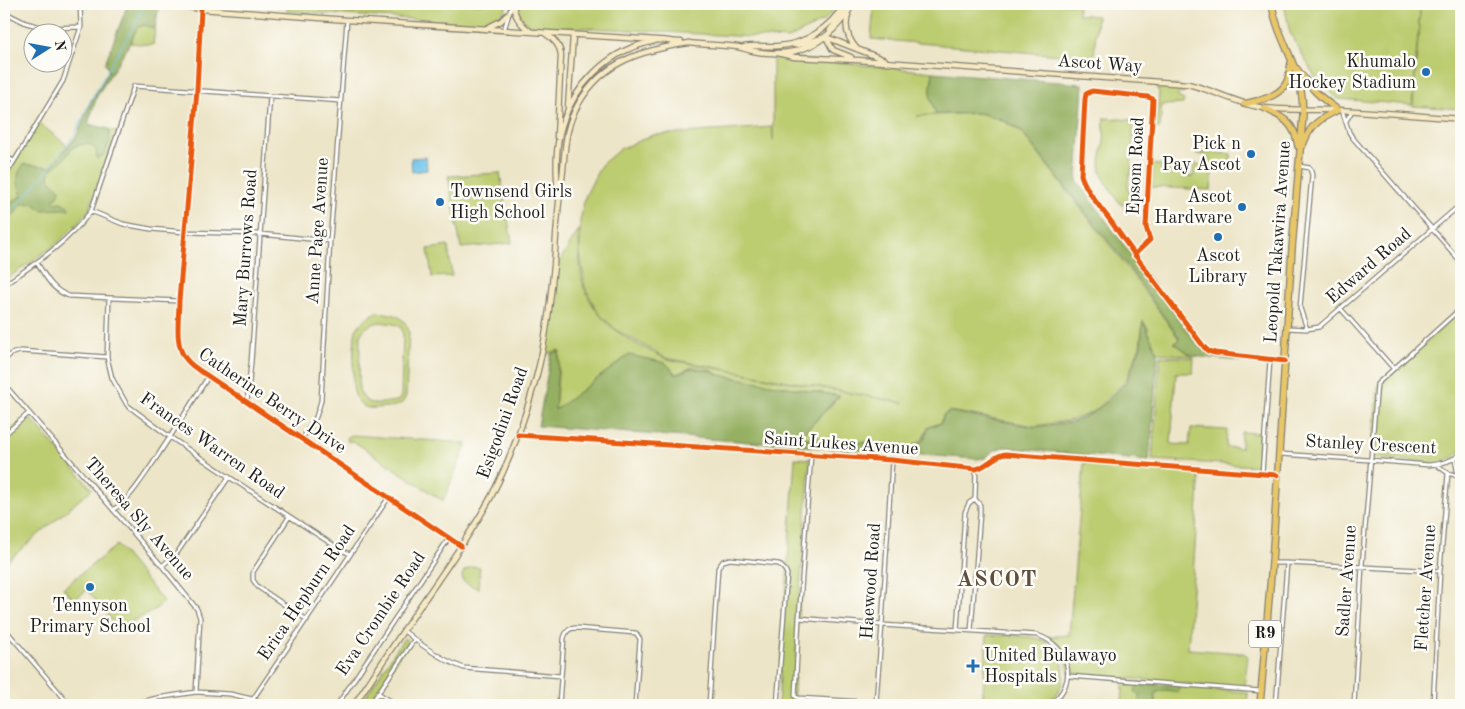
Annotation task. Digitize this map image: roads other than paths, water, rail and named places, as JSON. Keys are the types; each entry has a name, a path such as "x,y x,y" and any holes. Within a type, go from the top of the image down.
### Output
{"highway":[{"name":"R9","path":"1272,4 1278,27 1300,86 1303,110"},
{"path":"1244,104 1270,97 1281,90 1288,81 1291,61"},
{"path":"1291,61 1319,97 1340,110"},
{"path":"1264,108 1281,116 1289,123 1297,140 1299,156"},
{"name":"Leopold Takawira Avenue","path":"1262,705 1261,691 1272,563 1286,328 1303,110"},
{"path":"1299,156 1311,127 1322,118 1340,110"}],"main road":[{"path":"172,4 201,9 347,20 658,40"},
{"path":"512,4 518,20 523,27 531,32"},
{"name":"Esigodini Road","path":"558,201 556,166 562,123 579,90 602,66 627,50 658,40 778,53 801,50 826,37 841,22 854,4"},
{"path":"790,45 798,46 826,37 842,14 845,5"},
{"name":"Esigodini Road","path":"740,48 790,45 806,39 819,32 835,18 845,5"},
{"path":"849,11 846,31 853,44 859,50"},
{"path":"486,29 501,21 509,13"},
{"path":"544,33 556,42 561,50 556,166"},
{"path":"567,127 573,36"},
{"path":"826,37 891,62"},
{"path":"826,37 833,50 857,60"},
{"name":"Esigodini Road","path":"354,705 461,546 491,497 518,435 536,378 546,332 567,127 579,103 587,90 599,78 621,61 662,47 689,43"},
{"name":"Ascot Way","path":"778,53 794,57 891,62 1188,84 1204,88 1244,104 1264,108 1340,110 1461,119"}],"street":[{"path":"4,178 63,81 80,27 80,4"},
{"path":"504,30 512,4"},
{"name":"Catherine Berry Drive","path":"201,9 197,90 179,301 178,330 180,351 187,362 461,546"},
{"path":"4,12 26,23 45,28 80,27"},
{"name":"Anne Page Avenue","path":"302,439 316,417 321,401 330,241 347,20"},
{"path":"4,284 37,263 60,245 80,226 91,212 133,87 341,101"},
{"name":"Epsom Road","path":"1095,91 1151,97 1153,101 1146,228 1150,240 1134,255 1082,178 1080,170 1085,99 1088,92 1095,91"},
{"name":"Mary Burrows Road","path":"247,402 270,96"},
{"path":"1340,110 1352,137 1461,262"},
{"path":"1346,122 1352,111"},
{"path":"4,156 14,161"},
{"path":"1298,166 1310,168 1312,175 1300,308 1307,329"},
{"name":"Edward Road","path":"1286,328 1307,329 1319,327 1461,204"},
{"path":"91,212 123,224 134,226 186,232 260,234 330,241"},
{"path":"1134,255 1208,351 1285,361"},
{"path":"37,263 49,282 60,292 69,296 179,301"},
{"name":"Frances Warren Road","path":"109,298 106,357 112,378 127,405 229,477 350,554"},
{"path":"1341,308 1393,368"},
{"name":"Sadler Avenue","path":"1354,705 1362,566 1377,384 1461,308"},
{"path":"4,360 20,351 106,357"},
{"path":"1262,474 1270,360"},
{"path":"113,510 124,502 136,488 208,376"},
{"name":"Theresa Sly Avenue","path":"4,384 197,609 199,614 196,692"},
{"path":"4,435 29,413"},
{"name":"Saint Lukes Avenue","path":"518,435 892,460 976,469"},
{"path":"971,631 980,513 980,505 975,499 976,469 985,466 998,456 1005,454 1277,475"},
{"name":"Stanley Crescent","path":"1278,454 1437,464 1461,454"},
{"path":"812,455 795,696 798,698 916,705"},
{"path":"1455,458 1458,476 1461,480"},
{"name":"Haewood Road","path":"876,702 892,460"},
{"path":"1437,464 1448,473 1458,476"},
{"name":"Fletcher Avenue","path":"1433,705 1440,571 1448,473"},
{"path":"162,566 177,553 229,477"},
{"name":"Erica Hepburn Road","path":"249,705 389,497"},
{"path":"957,630 965,512 968,503 975,499"},
{"path":"290,517 254,572 253,580 258,587 307,620"},
{"name":"Eva Crombie Road","path":"337,705 448,538"},
{"path":"709,705 718,568 723,561 730,559 779,564 787,574 777,705"},
{"path":"1276,705 1286,562"},
{"path":"1272,563 1286,562 1440,571"},
{"path":"799,618 1037,635 1046,638 1054,643 1061,652 1069,676 1066,686 1049,705"},
{"path":"4,628 70,705"},
{"path":"559,705 566,633 570,629 576,628 636,633 639,636 635,705"},
{"path":"404,631 414,640 452,664 464,668 561,676"},
{"path":"370,705 414,640"},
{"path":"1069,676 1261,691"},
{"path":"129,705 157,698 196,692 230,694 268,705"},
{"path":"378,693 397,705"}],"water":[{"path":"426,157 427,170 412,172 411,158"}],"waterway":[{"path":"4,219 43,176 75,134 91,99 139,17 143,4"}],"place":[{"name":"Khumalo Hockey Stadium","path":"1426,72"},
{"name":"Pick n Pay Ascot","path":"1251,154"},
{"name":"Townsend Girls High School","path":"440,202"},
{"name":"Ascot Hardware","path":"1242,207"},
{"name":"Ascot Library","path":"1218,237"},
{"name":"Tennyson Primary School","path":"90,587"},
{"name":"United Bulawayo Hospitals","path":"973,666"}],"district":[{"name":"ASCOT","path":"997,580"}]}
